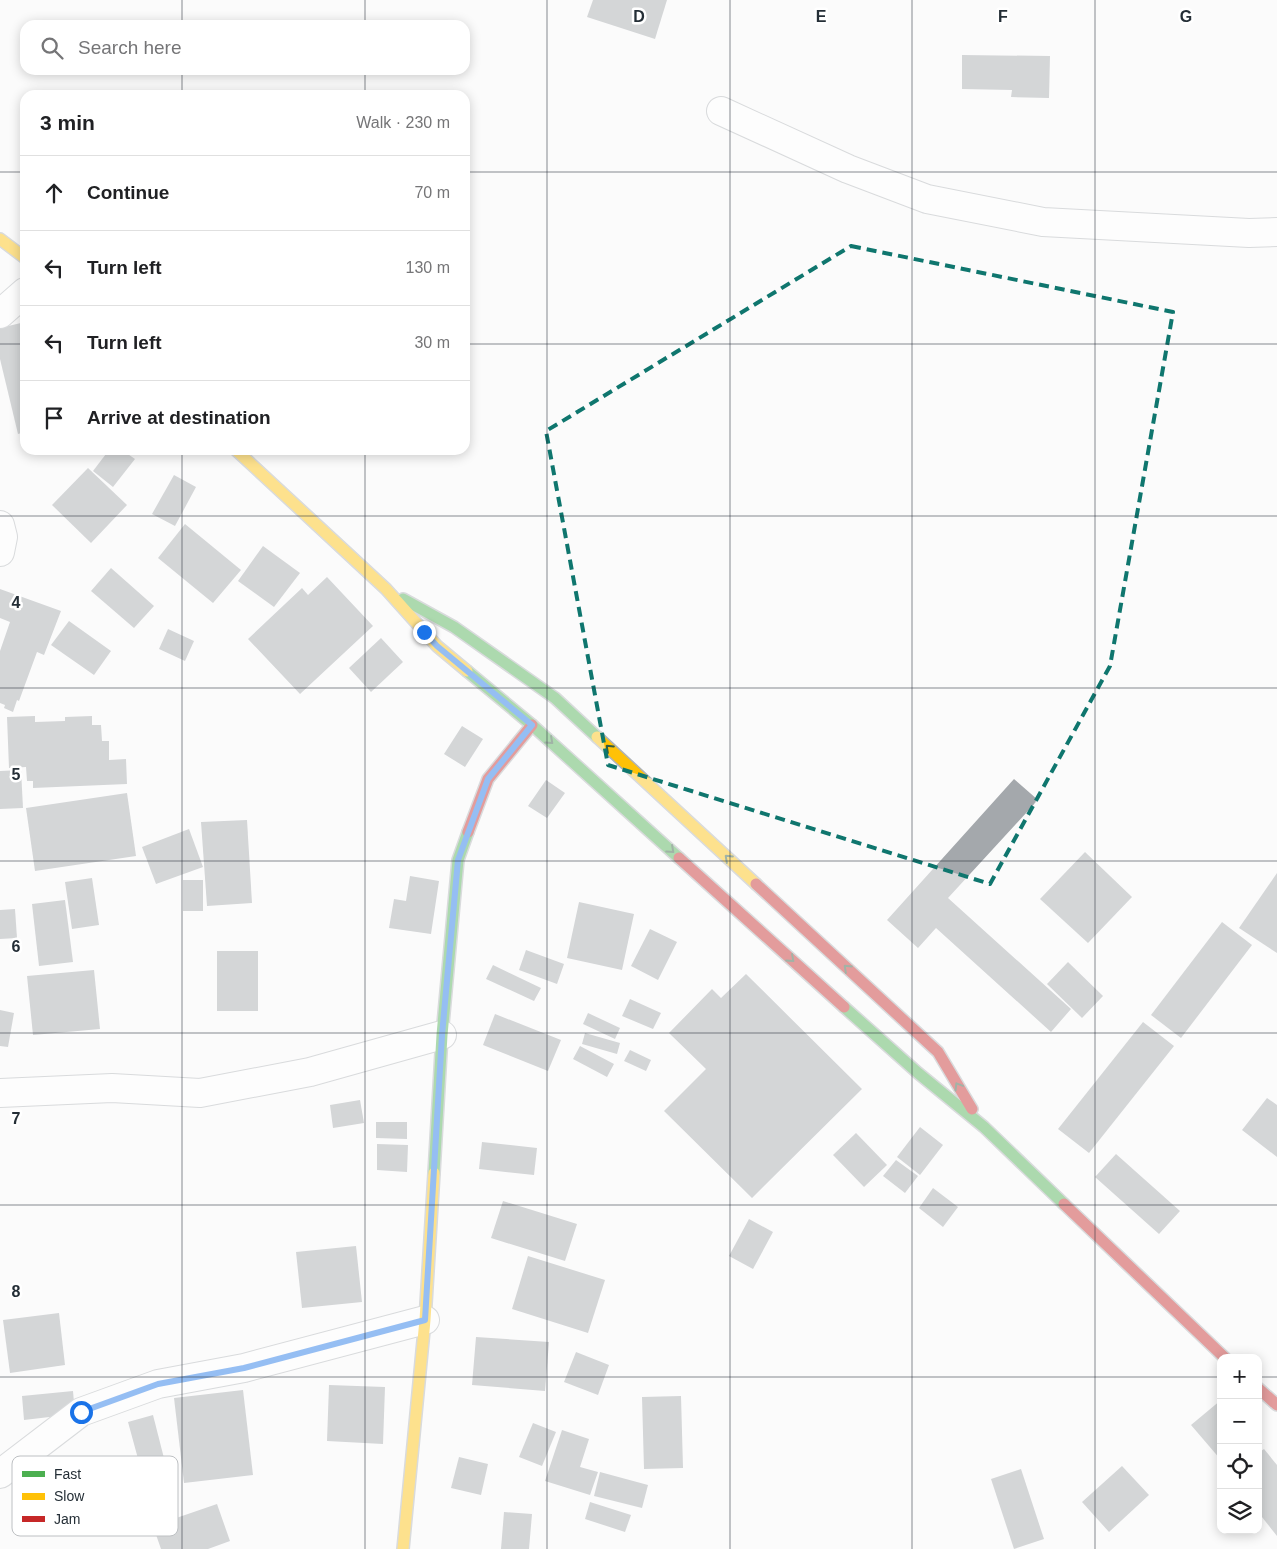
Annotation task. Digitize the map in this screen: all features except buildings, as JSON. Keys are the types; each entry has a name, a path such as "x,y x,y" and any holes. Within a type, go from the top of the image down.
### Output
{"main road":[{"path":"0,239 20,254"},
{"path":"241,455 386,589 437,646 532,725 911,1066 984,1127 1221,1354"},
{"path":"386,589 454,627 556,698 938,1052 984,1127"},
{"path":"403,1549 425,1320 442,1035 458,860 488,779 532,725"},
{"path":"1262,1392 1277,1405"}],"street":[{"path":"722,111 848,169 927,199 1043,222 1249,233 1277,232"},
{"path":"0,314 20,296"},
{"path":"0,525 2,537 0,552"},
{"path":"0,1092 112,1088 200,1093 310,1072 442,1035"},
{"path":"24,1456 81,1412 158,1384 244,1368 425,1320"},
{"path":"0,1474 12,1465"}],"highlighted area":[{"path":"851,246 1173,312 1110,666 990,884 608,765 546,431"}],"traffic: fast":[{"path":"403,599 454,627 555,698 597,737"},
{"path":"467,671 532,725 679,858"},
{"path":"434,1173 442,1035 458,860 468,832"},
{"path":"844,1007 918,1073 984,1127 1064,1204"}],"traffic: slow":[{"path":"0,239 20,254"},
{"path":"241,455 386,589 437,646 467,671"},
{"path":"597,737 756,884"},
{"path":"403,1549 425,1320 434,1173"}],"traffic: jam":[{"path":"468,832 488,779 532,725"},
{"path":"679,858 844,1007"},
{"path":"756,884 938,1052 972,1109"},
{"path":"1064,1204 1221,1354"},
{"path":"1262,1392 1277,1405"}],"route":[{"path":"81,1412 158,1384 244,1368 425,1320 442,1035 458,860 488,779 532,725 437,646 424,632"}]}
